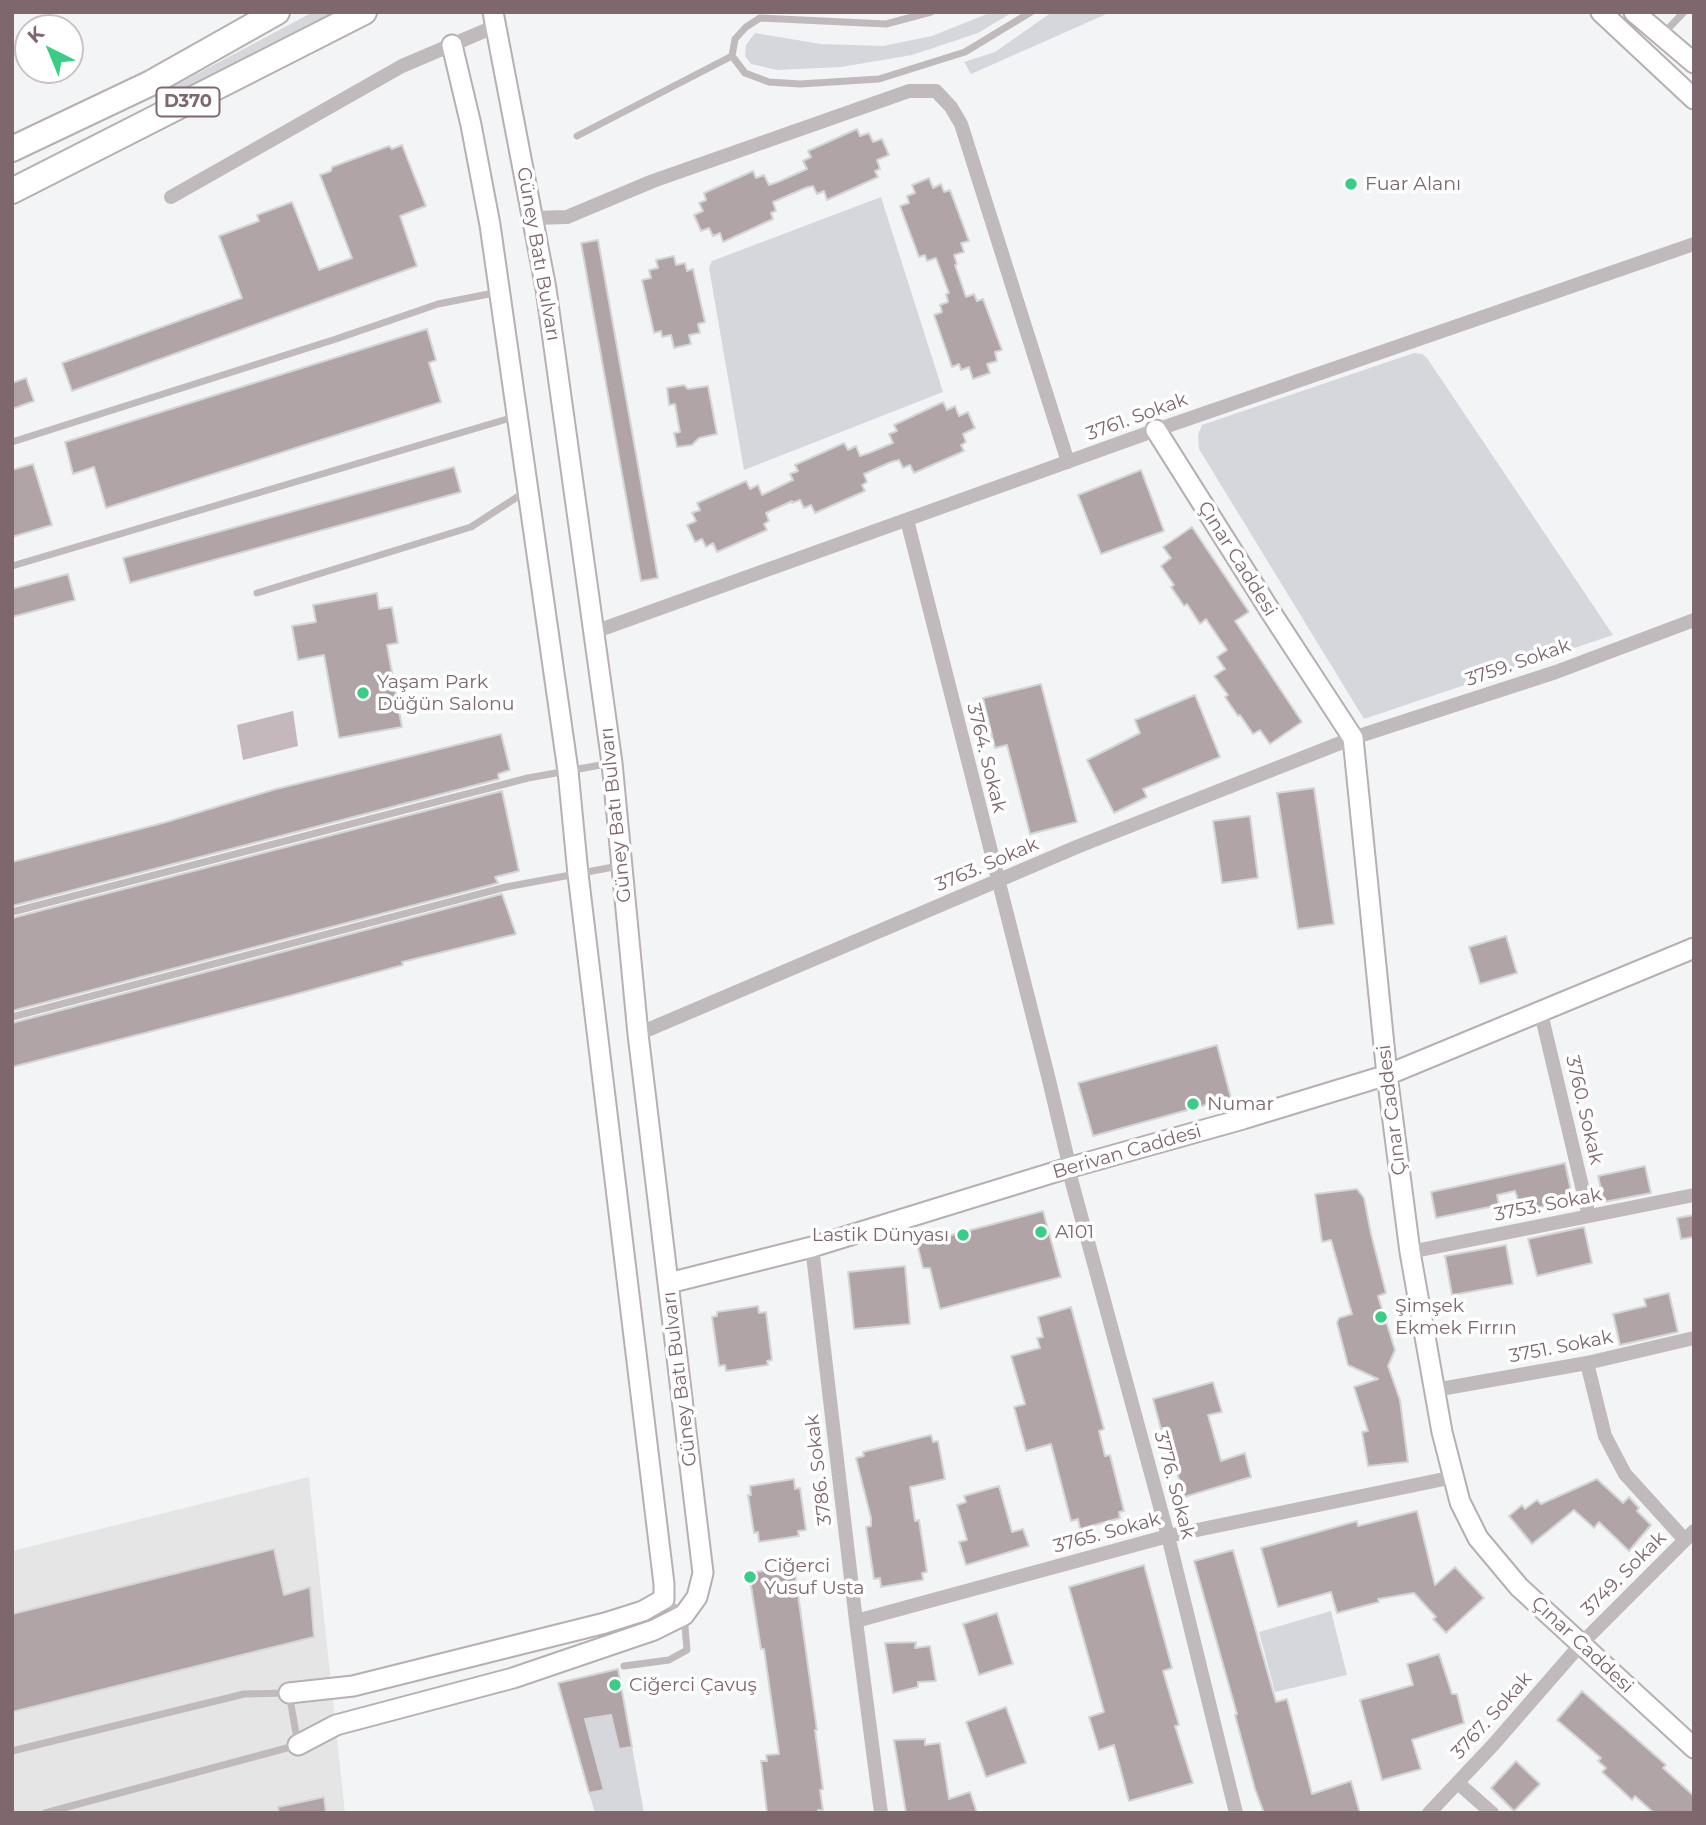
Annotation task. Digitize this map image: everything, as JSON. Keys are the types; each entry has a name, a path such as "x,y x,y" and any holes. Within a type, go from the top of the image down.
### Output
{"highway":[{"name":"D370","path":"12,149 151,83 277,12"},
{"name":"D370","path":"12,191 364,12"}],"street":[{"path":"1601,12 1694,99"},
{"path":"1634,12 1694,63"},
{"path":"171,197 402,66 496,25"},
{"name":"Güney Batı Bulvarı","path":"496,25 548,302 612,763 638,1034 704,1573 697,1597 684,1615"},
{"path":"289,1693 353,1686 605,1623 643,1611 664,1592 568,771 500,292 474,137 452,45"},
{"path":"533,218 566,217 653,181 909,91 936,91 951,107 961,124 1068,462"},
{"name":"3761. Sokak","path":"594,632 1156,430 1694,244"},
{"name":"Çınar Caddesi","path":"1156,430 1353,738 1387,1075 1410,1252 1435,1390 1460,1502 1478,1538 1519,1587 1694,1748"},
{"name":"3764. Sokak","path":"907,520 1048,1076 1068,1168"},
{"name":"3759. Sokak","path":"1353,738 1556,671 1694,620"},
{"name":"3763. Sokak","path":"638,1034 1079,846 1353,738"},
{"name":"Berivan Caddesi","path":"669,1283 812,1247 1068,1168 1387,1075 1694,948"},
{"name":"3760. Sokak","path":"1541,1013 1589,1216"},
{"name":"3776. Sokak","path":"1068,1168 1168,1536 1236,1813"},
{"name":"3753. Sokak","path":"1410,1252 1694,1195"},
{"name":"3786. Sokak","path":"812,1247 881,1813"},
{"name":"3751. Sokak","path":"1435,1390 1587,1363 1694,1338"},
{"path":"1587,1363 1605,1436 1625,1474 1689,1535"},
{"name":"3765. Sokak","path":"856,1621 1168,1536 1454,1477"},
{"name":"3749. Sokak","path":"1581,1644 1689,1535"},
{"path":"298,1745 336,1725 513,1678 654,1630 684,1615"},
{"name":"3767. Sokak","path":"1429,1813 1581,1644"},
{"path":"1458,1783 1492,1813"}],"lane":[{"path":"931,12 886,24 760,18 746,27 735,39 732,56 745,73 769,82 800,84 879,79 965,51 1031,12"},
{"path":"1662,36 1684,12"},
{"path":"577,136 732,56"},
{"path":"12,442 336,339 438,303 500,292"},
{"path":"12,566 518,415"},
{"path":"257,593 471,527 529,490"},
{"path":"12,912 528,778 612,763"},
{"path":"12,1017 506,887 621,866"},
{"path":"624,1666 669,1660 687,1650 684,1615 664,1592"},
{"path":"12,1751 244,1694 289,1693 298,1745 45,1813"}],"shaded area":[{"path":"313,12 337,12 163,105 159,94"},
{"path":"992,12 1013,12 978,33 912,55 841,67 777,70 751,64 745,56 746,45 755,33 821,44 883,46 932,36"},
{"path":"1052,12 1111,12 971,74 964,62 995,52"},
{"path":"881,197 943,392 744,470 709,268 712,261"},
{"path":"1414,353 1427,358 1613,635 1364,719 1199,449 1198,435 1202,425"},
{"path":"293,711 298,746 243,760 237,725"},
{"path":"309,1477 345,1813 12,1813 12,1551"},
{"path":"1331,1611 1347,1675 1275,1692 1259,1632"},
{"path":"584,1713 600,1717 611,1715 619,1749 632,1747 644,1813 595,1813 589,1793 604,1790"}],"building":[{"path":"857,129 860,136 869,133 873,142 882,139 889,155 877,160 880,169 875,171 878,177 827,200 824,191 817,194 813,186 805,188 773,202 776,211 771,213 773,219 723,242 720,233 713,236 709,228 701,231 694,215 703,211 699,203 706,200 704,193 753,171 756,178 764,175 769,185 778,182 807,169 803,161 811,157 808,151"},
{"path":"402,145 426,206 400,216 417,266 72,391 62,363 242,298 219,236 259,221 257,215 292,202 319,270 352,258 320,175 331,171 332,167 389,146 392,149"},
{"path":"929,178 933,188 941,184 944,192 950,190 969,241 961,243 964,252 954,255 955,265 966,297 974,294 977,301 983,299 1002,350 995,352 997,361 987,364 990,373 973,379 969,367 961,370 959,364 952,367 934,315 942,312 940,305 948,302 946,294 949,293 936,258 927,261 925,255 919,257 900,206 909,203 907,196 915,193 912,185"},
{"path":"598,240 658,578 641,581 581,243"},
{"path":"674,256 676,265 685,263 687,271 693,269 705,322 698,324 700,333 689,335 691,344 674,348 671,335 662,337 661,331 654,333 642,280 651,278 649,270 658,268 656,260"},
{"path":"427,329 436,360 429,363 441,402 106,508 94,467 73,474 65,442"},
{"path":"26,378 34,401 12,409 12,383"},
{"path":"684,385 688,389 708,386 717,434 699,438 692,445 677,447 674,433 680,432 675,404 669,405 667,388"},
{"path":"943,402 947,410 955,406 959,416 968,412 975,428 963,434 966,442 961,445 964,451 914,473 910,465 903,468 899,460 891,462 864,474 867,482 862,485 865,491 815,513 811,505 804,508 800,500 792,501 766,513 769,521 764,524 767,530 717,552 713,543 706,547 702,539 695,542 687,525 696,521 692,513 700,510 697,503 746,481 750,489 758,485 762,495 793,480 790,474 798,471 795,465 844,443 848,450 856,446 860,456 869,453 893,443 889,434 897,431 894,425"},
{"path":"33,464 52,525 12,537 12,470"},
{"path":"454,467 461,492 130,583 123,558"},
{"path":"1141,470 1164,531 1101,554 1078,495"},
{"path":"1192,527 1249,612 1235,621 1302,722 1270,744 1260,730 1253,734 1225,697 1228,695 1214,676 1225,669 1217,657 1227,650 1206,619 1200,624 1187,604 1184,606 1161,566 1171,558 1163,547"},
{"path":"68,574 75,600 12,617 12,589"},
{"name":"Yaşam Park Düğün Salonu","path":"377,593 379,609 392,607 398,643 387,645 402,727 339,738 324,655 298,660 292,626 316,622 313,605"},
{"path":"1041,684 1077,822 1030,834 1007,745 995,748 983,698"},
{"path":"1195,695 1220,757 1143,789 1147,797 1114,813 1087,760 1140,733 1135,720"},
{"path":"501,734 510,770 498,774 499,779 12,906 12,862 163,823 276,789"},
{"path":"1314,788 1334,924 1298,929 1277,793"},
{"path":"502,791 519,871 495,877 498,883 12,1011 12,918"},
{"path":"1250,816 1258,878 1222,883 1213,821"},
{"path":"502,894 516,934 12,1067 12,1023"},
{"path":"1506,936 1517,973 1480,984 1469,947"},
{"path":"1217,1045 1231,1098 1093,1136 1078,1083"},
{"path":"1565,1163 1573,1200 1536,1208 1533,1197 1518,1200 1515,1191 1497,1195 1499,1205 1436,1218 1431,1192"},
{"path":"1645,1166 1651,1193 1604,1202 1598,1176"},
{"path":"1357,1189 1364,1198 1386,1293 1378,1296 1395,1350 1388,1366 1400,1400 1408,1462 1368,1466 1362,1432 1368,1431 1354,1387 1378,1379 1348,1365 1337,1323 1339,1318 1352,1314 1331,1240 1322,1242 1315,1194"},
{"path":"1043,1211 1061,1277 940,1309 930,1268 923,1268 917,1244"},
{"path":"1694,1215 1694,1237 1681,1239 1677,1218"},
{"path":"1584,1227 1592,1263 1537,1276 1528,1239"},
{"path":"1506,1245 1513,1284 1452,1295 1445,1256"},
{"path":"905,1266 910,1324 854,1329 848,1272"},
{"path":"1669,1293 1678,1332 1620,1345 1613,1314 1646,1306 1644,1299"},
{"path":"758,1306 759,1313 766,1312 772,1360 767,1361 768,1365 726,1371 725,1365 719,1366 712,1317 717,1316 717,1312"},
{"path":"1071,1307 1104,1429 1099,1431 1105,1456 1110,1455 1124,1511 1119,1512 1120,1518 1080,1529 1078,1519 1071,1521 1051,1444 1026,1451 1014,1407 1025,1404 1011,1356 1040,1348 1037,1338 1043,1337 1038,1317"},
{"path":"1213,1382 1222,1412 1208,1415 1221,1461 1245,1453 1251,1477 1184,1497 1153,1399"},
{"path":"931,1435 933,1442 938,1441 945,1479 910,1487 915,1521 919,1520 927,1572 922,1573 923,1580 881,1587 880,1578 874,1579 866,1527 871,1526 871,1518 856,1458 864,1456 863,1452"},
{"path":"794,1479 795,1489 800,1488 806,1530 798,1531 799,1536 759,1542 758,1532 754,1533 748,1495 751,1495 750,1486"},
{"path":"1597,1479 1623,1503 1629,1497 1639,1508 1637,1511 1651,1525 1629,1551 1599,1522 1594,1528 1574,1510 1532,1544 1509,1516 1522,1505 1525,1509 1537,1500 1541,1504"},
{"path":"999,1486 1012,1532 1023,1529 1029,1546 966,1565 959,1542 967,1540 957,1505 966,1502 964,1496"},
{"path":"1417,1511 1435,1585 1455,1567 1484,1598 1446,1633 1433,1619 1436,1617 1414,1593 1378,1599 1379,1602 1337,1613 1331,1592 1278,1607 1261,1548 1357,1521 1358,1526"},
{"path":"274,1549 284,1595 310,1587 314,1637 12,1712 12,1614"},
{"path":"1233,1550 1276,1702 1287,1699 1312,1794 1351,1781 1360,1813 1264,1813 1255,1789 1194,1561"},
{"path":"1144,1565 1172,1668 1163,1671 1179,1725 1175,1726 1193,1783 1129,1801 1114,1745 1099,1750 1089,1717 1104,1712 1069,1587"},
{"path":"794,1566 817,1730 823,1810 818,1810 818,1813 767,1813 761,1761 767,1761 766,1755 779,1754 764,1649 761,1649 749,1573"},
{"path":"997,1613 1013,1664 979,1675 963,1624"},
{"path":"916,1642 915,1648 930,1646 936,1681 918,1682 918,1687 893,1693 885,1643"},
{"path":"1439,1654 1452,1694 1457,1694 1464,1723 1412,1740 1421,1769 1382,1780 1360,1700 1413,1685 1407,1664"},
{"path":"618,1669 632,1747 619,1749 611,1715 585,1719 604,1790 589,1793 558,1683"},
{"path":"1582,1691 1666,1765 1663,1768 1694,1796 1694,1813 1654,1813 1635,1796 1632,1800 1602,1772 1606,1768 1598,1761 1601,1758 1557,1720"},
{"path":"1006,1707 1026,1763 986,1777 966,1722"},
{"path":"925,1739 925,1745 940,1743 949,1799 970,1792 977,1813 906,1813 894,1740"},
{"path":"1516,1761 1540,1784 1514,1811 1491,1788"},
{"path":"324,1797 326,1813 279,1813 278,1807"}],"place":[{"name":"Fuar Alanı","path":"1351,184"},
{"name":"Yaşam Park Düğün Salonu","path":"363,693"},
{"name":"Numar","path":"1193,1104"},
{"name":"A101","path":"1041,1232"},
{"name":"Lastik Dünyası","path":"963,1235"},
{"name":"Şimşek Ekmek Fırrın","path":"1381,1317"},
{"name":"Ciğerci Yusuf Usta","path":"750,1577"},
{"name":"Ciğerci Çavuş","path":"615,1685"}]}
